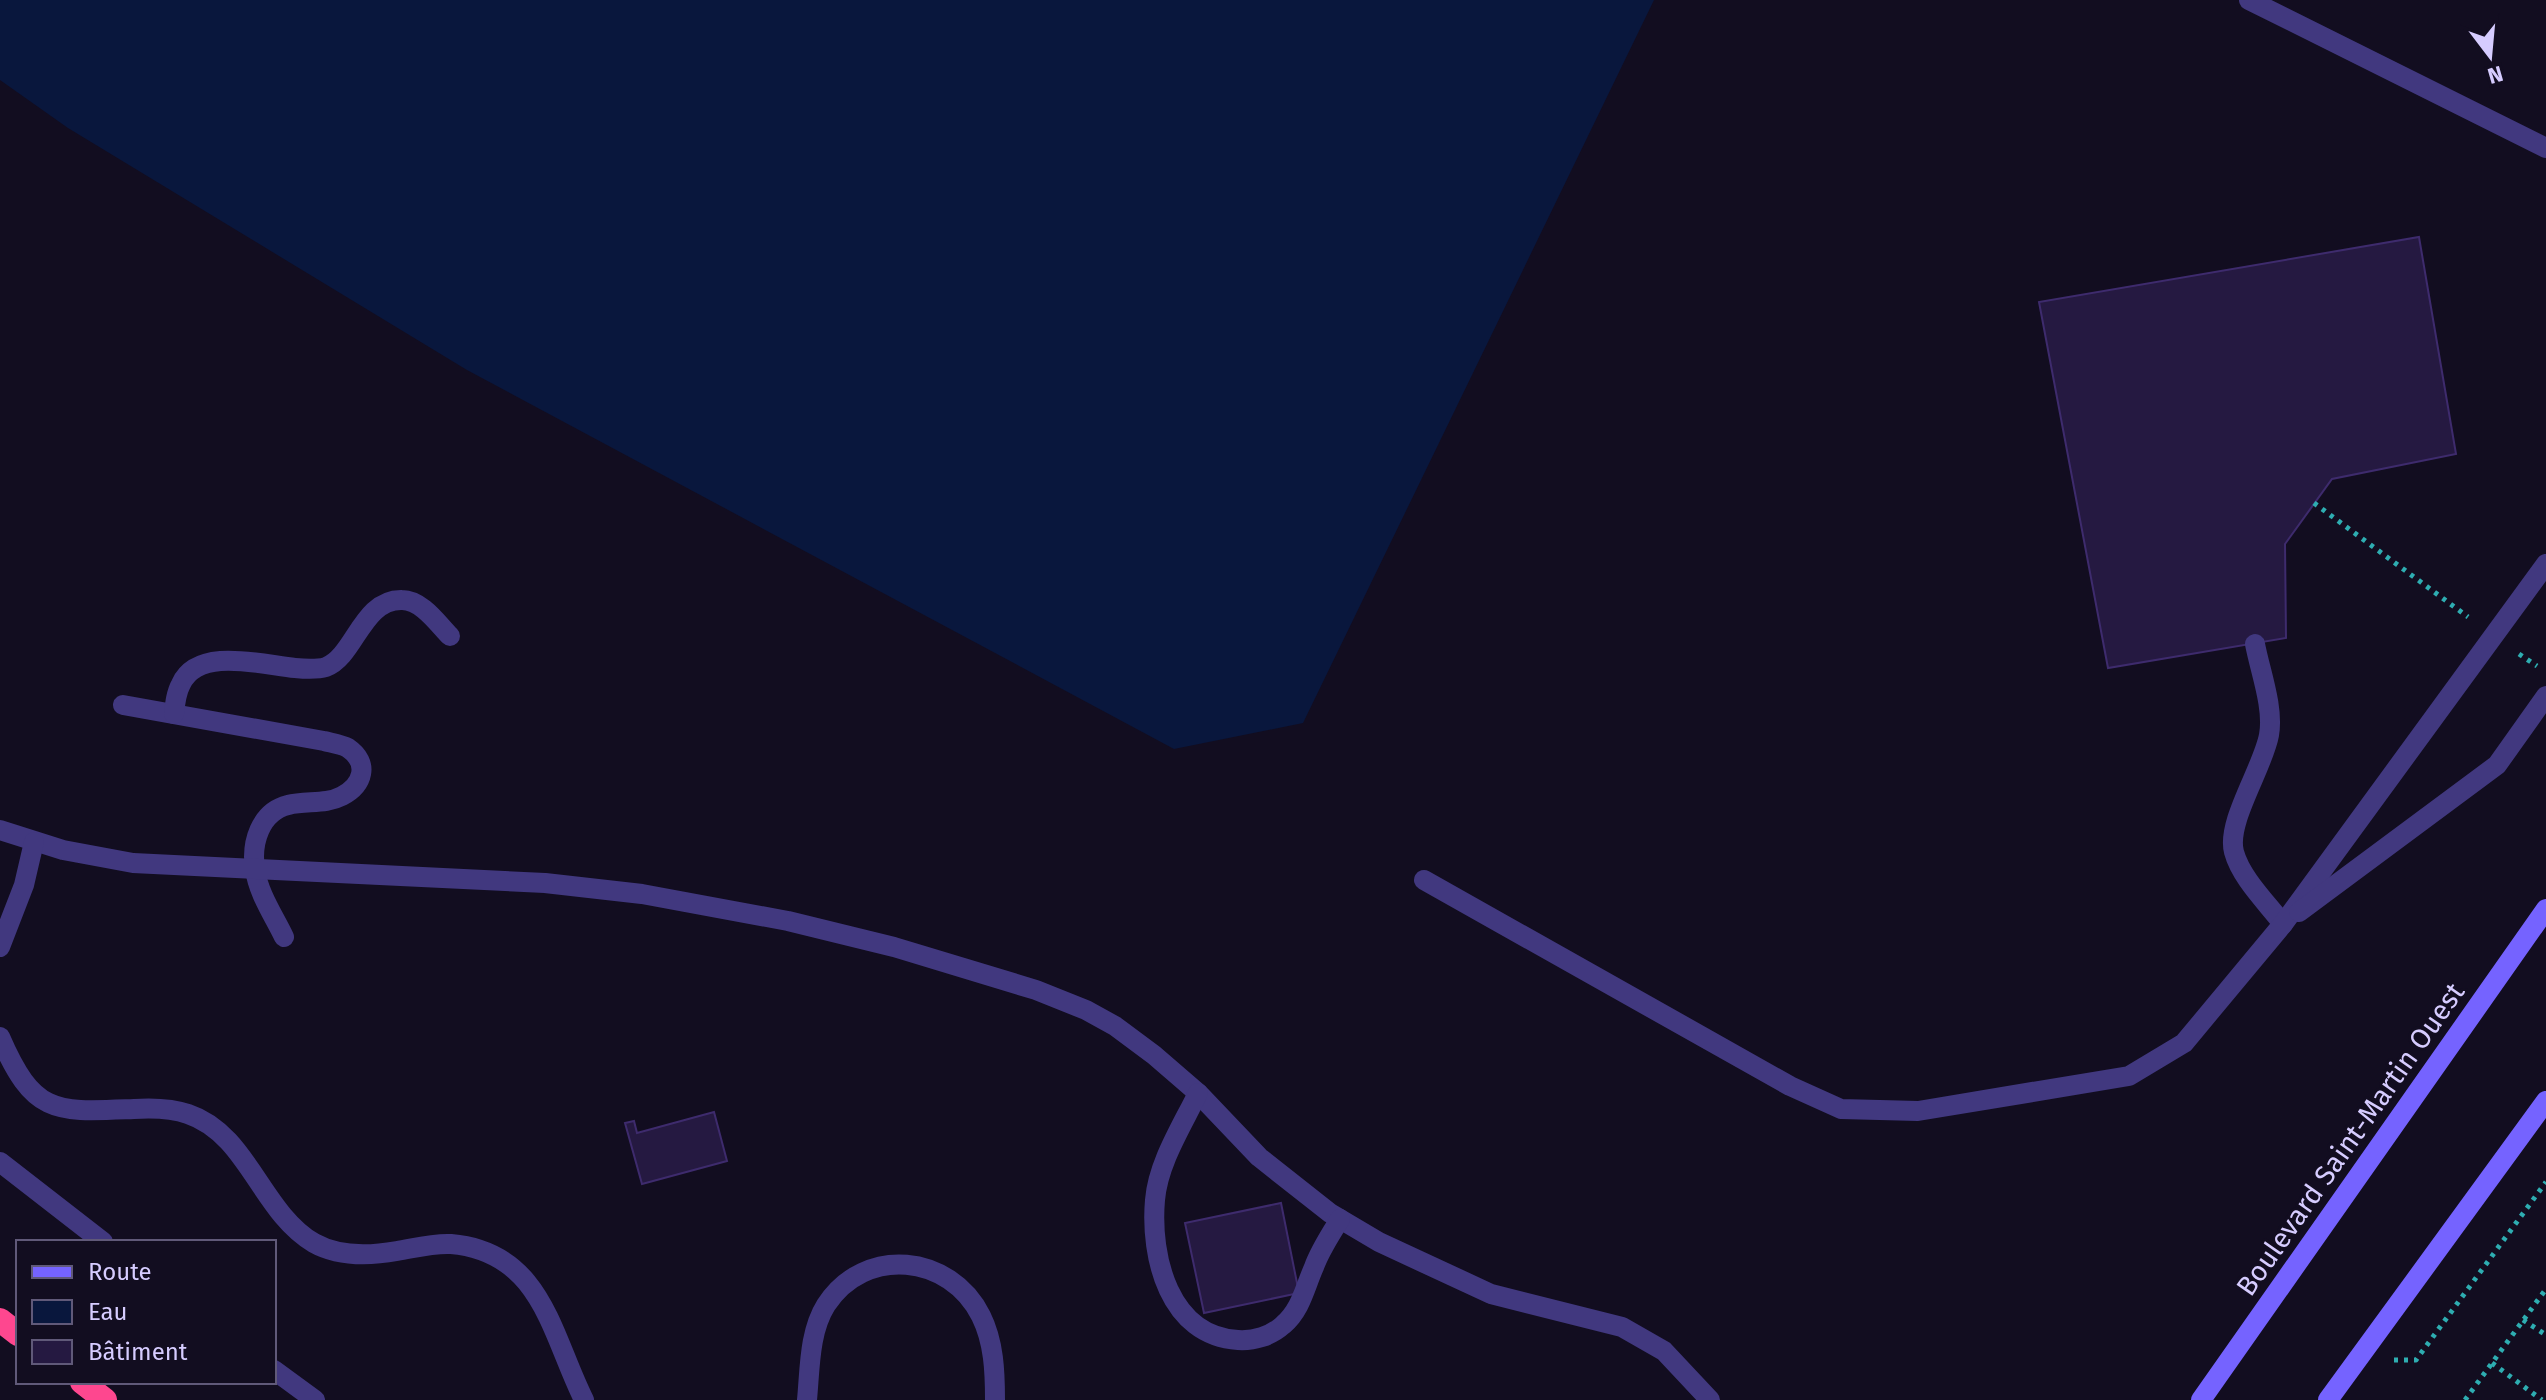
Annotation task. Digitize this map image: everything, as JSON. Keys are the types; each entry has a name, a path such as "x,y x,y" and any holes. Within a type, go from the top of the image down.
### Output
{"highway":[{"path":"0,1320 16,1332"},
{"path":"85,1384 105,1400"}],"main road":[{"name":"Boulevard Saint-Martin Ouest","path":"2201,1400 2546,909"},
{"path":"2328,1400 2546,1101"}],"lane":[{"path":"2249,0 2546,148"},
{"path":"1424,880 1790,1086 1841,1109 1918,1111 2129,1076 2184,1043 2283,924 2546,564"},
{"path":"174,714 181,683 201,664 232,661 324,668 335,662 367,618 390,603 402,600 413,602 450,636"},
{"path":"2255,644 2268,708 2269,733 2233,831 2234,853 2283,924"},
{"path":"2283,924 2497,765 2546,696"},
{"path":"123,705 345,746 360,762 360,781 340,797 327,802 288,804 264,819 255,846 255,870 284,937"},
{"path":"0,830 63,850 133,863 545,883 642,894 788,921 983,972 1086,1010 1134,1040 1198,1093 1259,1157 1340,1219 1379,1242 1491,1294 1622,1327 1664,1351 1710,1400"},
{"path":"0,947 24,885 34,842"},
{"path":"2,1046 28,1086 51,1106 70,1111 169,1110 204,1122 233,1147 280,1211 313,1242 356,1255 450,1244 492,1256 514,1268 528,1281 543,1303 584,1400"},
{"path":"1198,1093 1166,1160 1155,1200 1156,1244 1161,1276 1172,1299 1189,1319 1204,1331 1223,1339 1263,1337 1282,1327 1294,1313 1314,1265 1340,1219"},
{"path":"0,1162 100,1240"},
{"path":"807,1400 815,1334 827,1304 855,1277 873,1269 906,1262 925,1266 941,1275 972,1301 988,1333 995,1375 995,1400"},
{"path":"276,1371 315,1400"}],"path":[{"path":"2314,503 2479,625"},
{"path":"2510,648 2541,669"},
{"path":"2416,1360 2546,1182"},
{"path":"2465,1400 2546,1289"},
{"path":"2523,1320 2546,1335"},
{"path":"2492,1363 2542,1400"}],"water":[{"path":"0,0 1654,0 1303,723 1174,749 467,370 68,128 0,80"}],"building":[{"path":"2419,237 2456,454 2332,479 2285,544 2286,638 2108,668 2039,302"},
{"path":"714,1112 727,1161 642,1184 625,1123 634,1121 637,1133"},
{"path":"1281,1203 1299,1293 1204,1313 1185,1223"}]}
